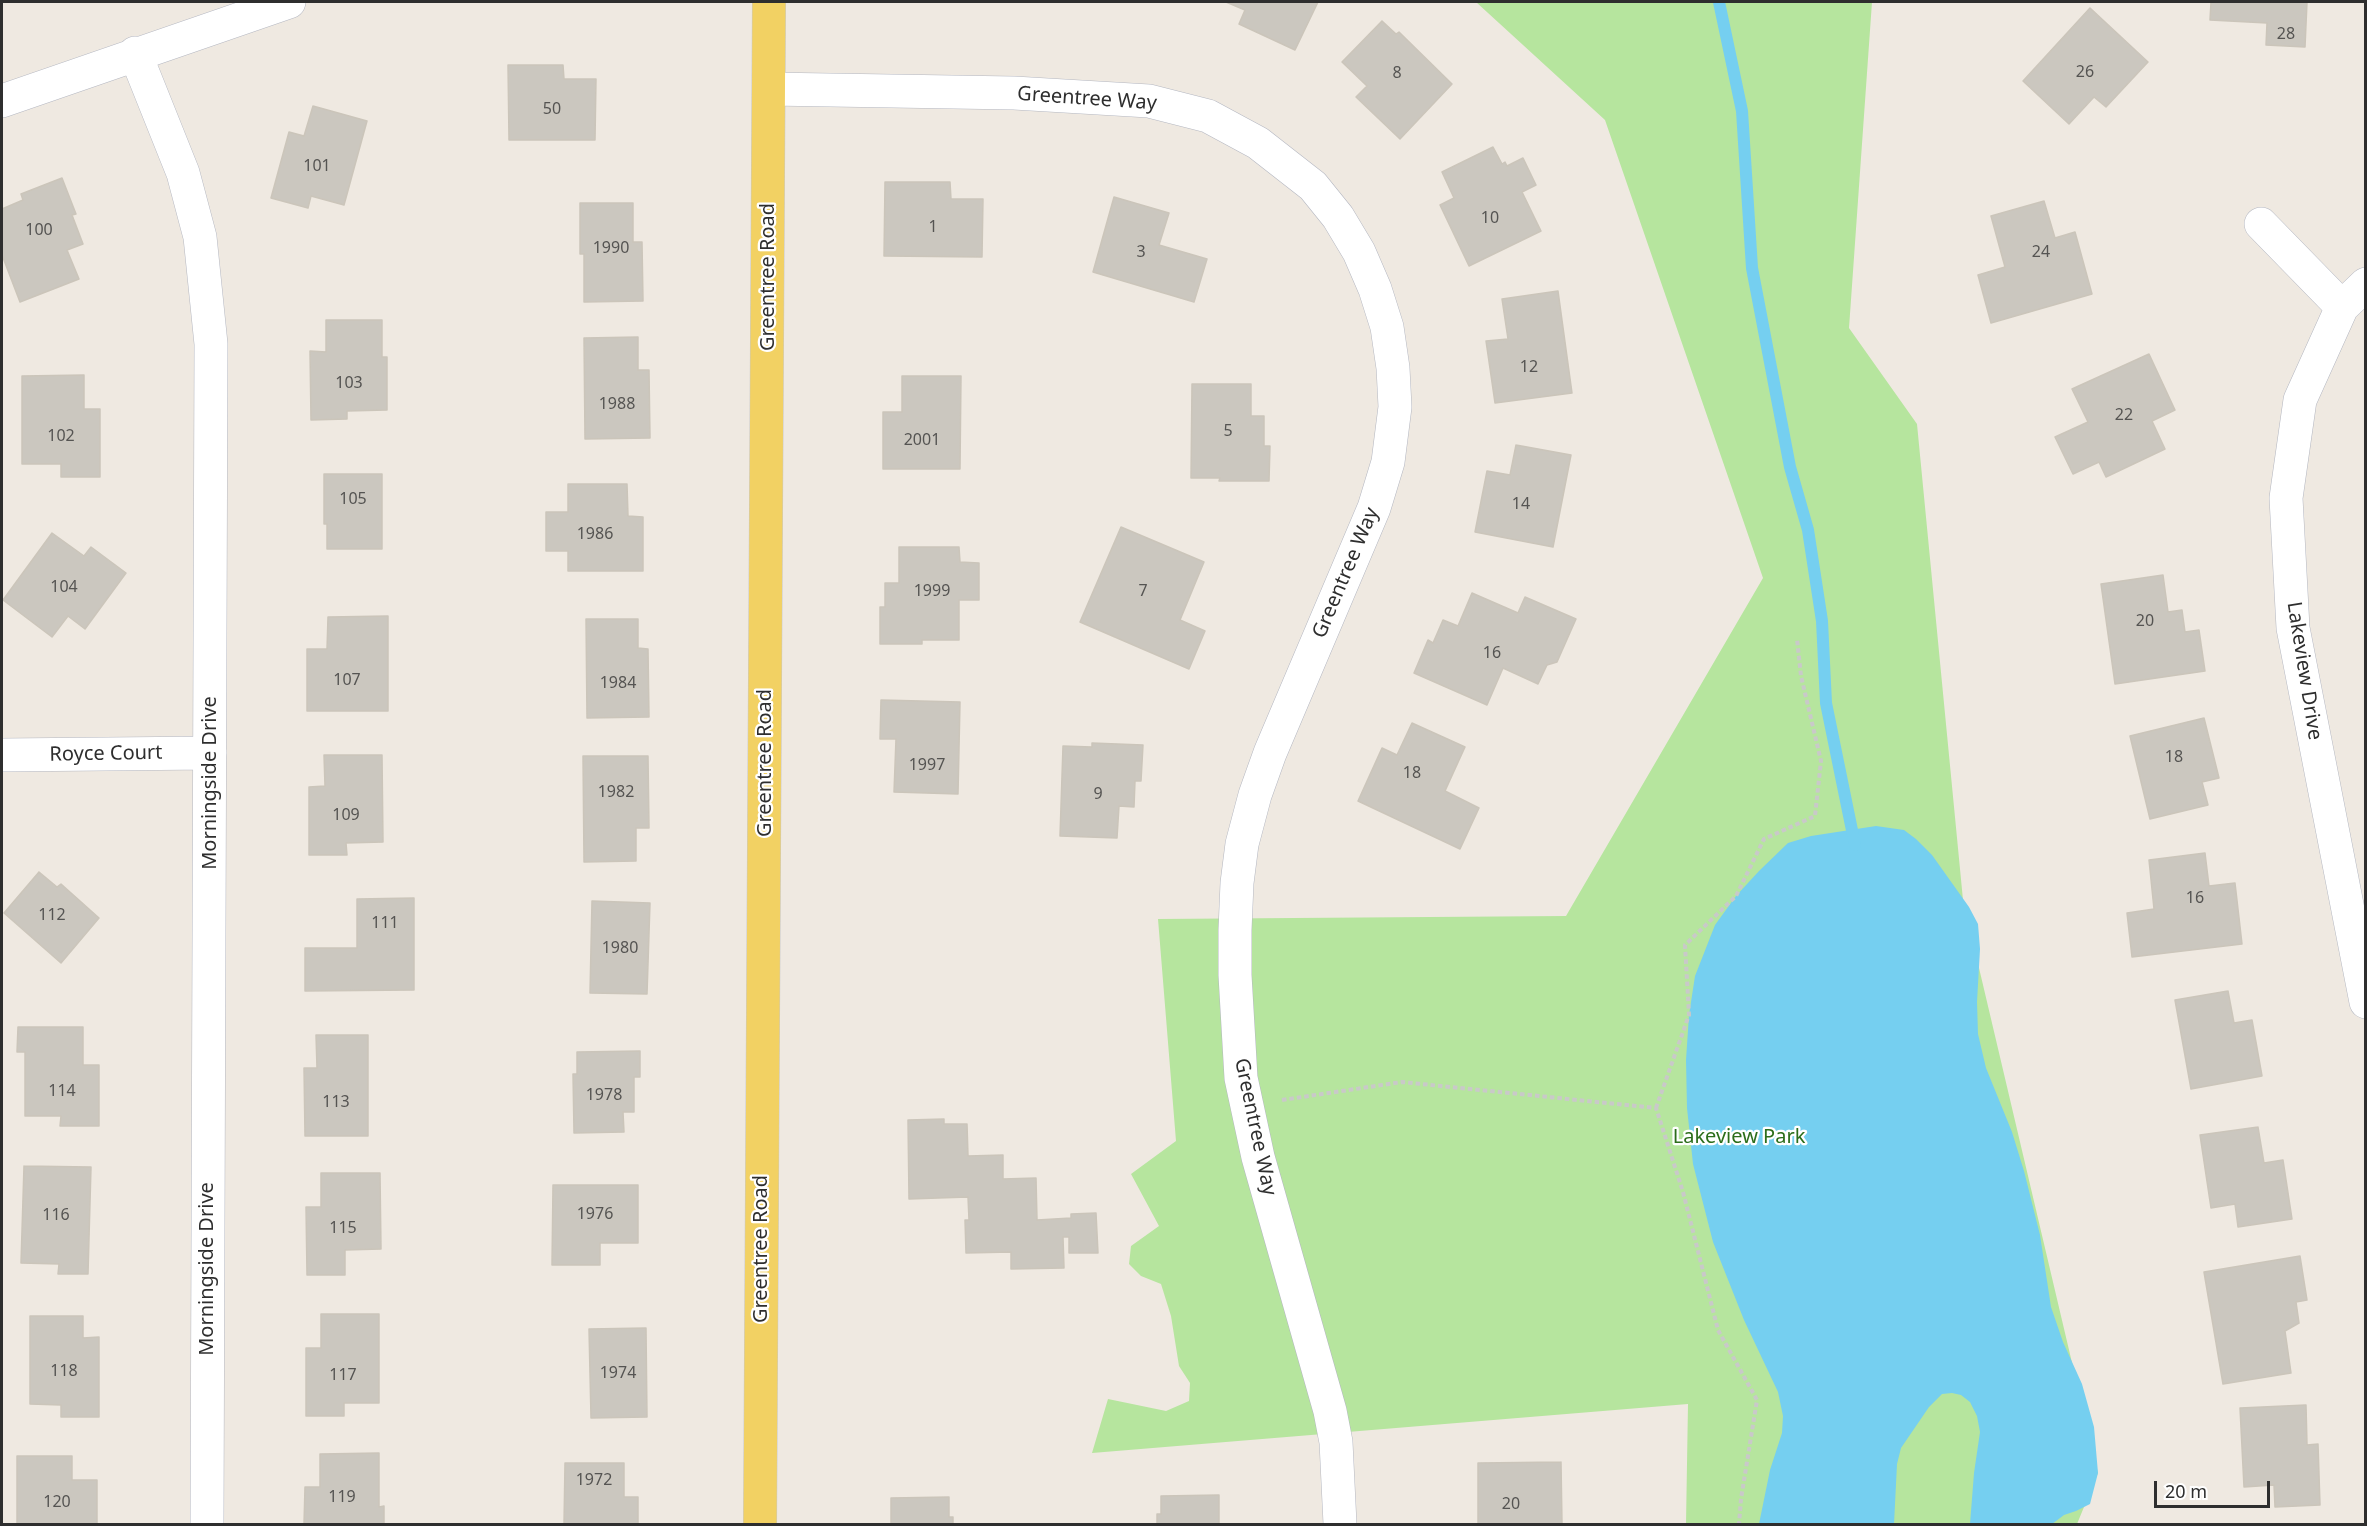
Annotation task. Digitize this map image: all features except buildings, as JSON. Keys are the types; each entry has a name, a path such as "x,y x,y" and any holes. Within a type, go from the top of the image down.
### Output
{"main road":[{"name":"Greentree Road","path":"760,1524 769,2"}],"street":[{"path":"2,101 135,53 289,2"},
{"name":"Morningside Drive","path":"135,53 183,173 200,237 211,344 207,1524"},
{"name":"Greentree Way","path":"769,89 1014,93 1149,101 1208,116 1258,143 1313,186 1338,217 1359,252 1375,289 1388,327 1395,407 1388,462 1374,508 1270,753 1255,795 1242,844 1237,883 1235,975 1239,1058 1247,1110 1330,1410 1336,1442 1340,1524"},
{"path":"2261,224 2342,307"},
{"name":"Lakeview Drive","path":"2366,284 2342,307 2300,400 2286,498 2293,628 2362,963 2366,1002"},
{"name":"Royce Court","path":"2,755 210,753"}],"path":[{"path":"1739,1524 1757,1400 1718,1330 1683,1192 1656,1108 1689,1015 1685,945 1736,897 1764,839 1815,816 1821,760 1801,676 1797,639"},
{"path":"1247,1110 1279,1100 1402,1082 1656,1108"}],"green space":[{"name":"Lakeview Park","path":"1476,2 1872,2 1849,328 1917,424 1963,900 2098,1473 2077,1524 1686,1524 1688,1404 1092,1453 1108,1399 1166,1411 1189,1401 1190,1383 1179,1366 1171,1316 1161,1284 1141,1276 1129,1264 1131,1246 1159,1226 1131,1174 1176,1141 1158,919 1566,916 1763,578 1605,120"}],"water":[{"path":"1876,826 1904,830 1916,839 1932,855 1969,907 1978,924 1980,949 1978,1034 1986,1068 2012,1132 2024,1171 2040,1235 2051,1307 2063,1342 2082,1384 2094,1427 2098,1473 2090,1504 2064,1515 2052,1524 1970,1524 1980,1432 1977,1416 1970,1402 1961,1395 1952,1393 1942,1394 1929,1407 1901,1448 1897,1464 1894,1524 1759,1524 1770,1470 1782,1433 1783,1416 1778,1392 1744,1320 1713,1242 1693,1164 1687,1108 1686,1060 1689,1015 1695,976 1715,925 1736,896 1788,843 1811,836"}],"waterway":[{"path":"1719,2 1742,111 1752,268 1790,467 1808,530 1822,621 1826,703 1855,845"}]}
